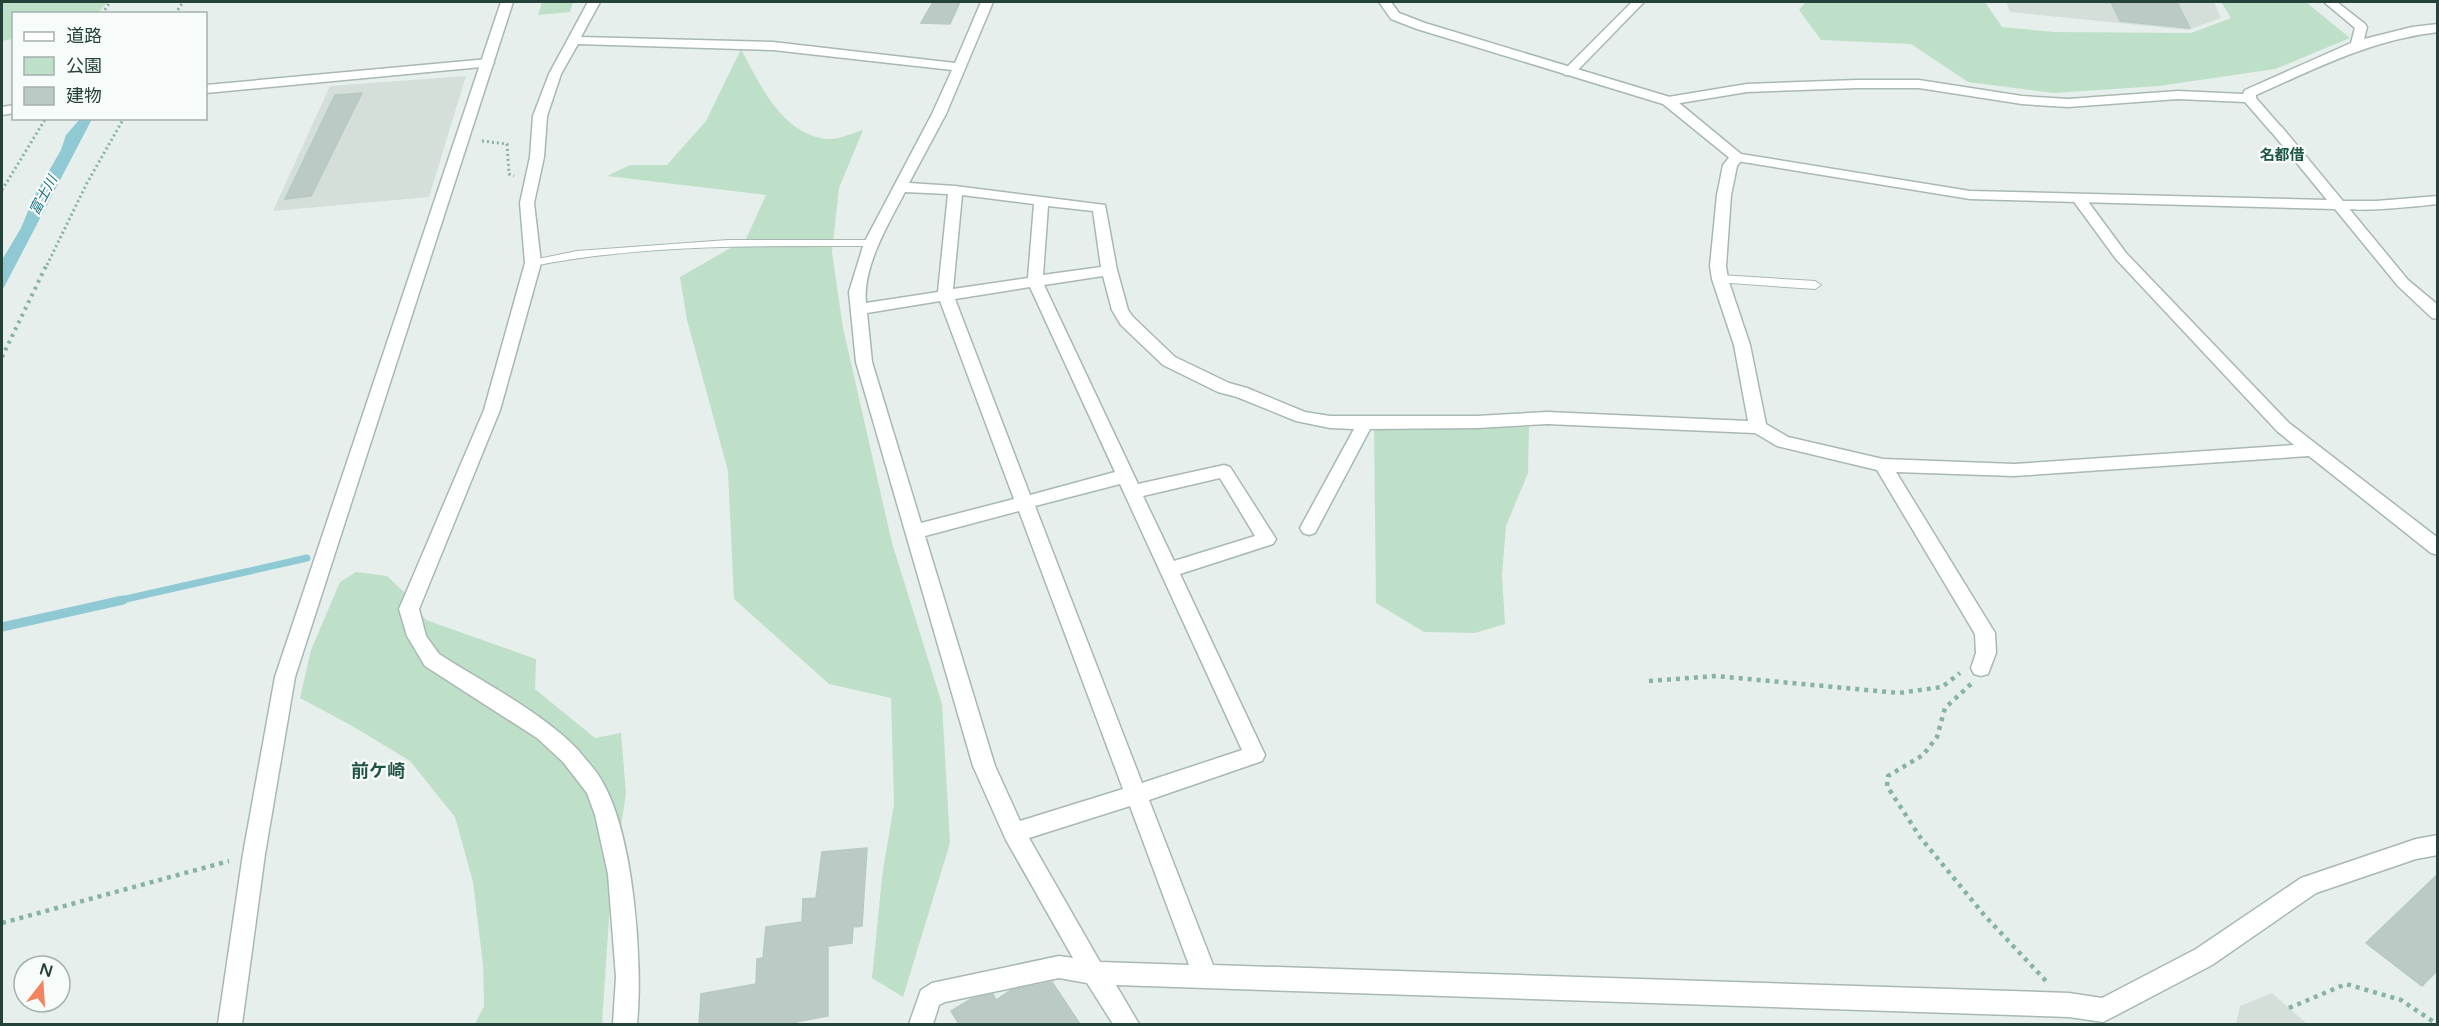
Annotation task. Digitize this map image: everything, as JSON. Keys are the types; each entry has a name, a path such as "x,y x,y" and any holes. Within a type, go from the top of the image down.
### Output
{"street":[{"path":"230,1024 254,854 285,677 507,2"},
{"path":"594,2 555,74 540,116 537,157 527,203 533,263 492,411 409,609 412,631 432,660 544,732 570,756 595,788 606,815 619,874 628,977 625,1024"},
{"path":"987,2 960,67 871,243 857,292 864,362 984,766 1014,832 1094,973 1127,1024"},
{"path":"1385,2 1395,16 1420,26 1668,101 1737,157 1970,195 2376,206 2438,200"},
{"path":"1569,72 1638,2"},
{"path":"2330,2 2361,27"},
{"path":"2347,2 2362,15 2357,45"},
{"path":"2249,98 2250,93 2357,45 2412,31 2438,28"},
{"path":"574,40 773,46 960,67"},
{"path":"207,89 488,63"},
{"path":"1668,101 1747,88 1857,84 1919,84 2022,100 2068,103 2178,95 2249,98 2403,283 2438,314"},
{"path":"1737,157 1730,165 1724,195 1719,279 1742,345 1758,427"},
{"path":"899,187 955,190 1100,208 1109,270 1120,310 1127,321 1169,361 1224,388 1241,392 1302,417 1330,422 1365,423 1477,422 1547,418 1758,427 1783,442 1883,465 2014,470 2310,450"},
{"path":"955,190 945,294 1206,978"},
{"path":"2079,199 2121,256 2283,427 2438,548"},
{"path":"1014,832 1136,795 1255,755 1035,282 1041,201"},
{"path":"858,309 1109,270"},
{"path":"1309,528 1365,423"},
{"path":"1883,465 1985,633 1986,653 1981,668"},
{"path":"914,532 1025,502 1224,471 1267,539 1169,570"},
{"path":"921,1024 930,998 940,991 1059,967 1094,973 1206,978 2069,1005 2103,1010 2204,957 2309,885 2416,849 2438,845"}],"lane":[{"path":"533,263 577,254 718,244 871,243"},
{"path":"1719,279 1815,285"}],"path":[{"path":"2,190 45,120"},
{"path":"2,357 87,183 123,120"},
{"path":"460,143 485,140 507,144 509,169"},
{"path":"1648,681 1716,676 1899,693 1942,687 1964,670 1981,668 1976,680 1945,708 1937,737 1923,755 1888,776 1887,786 1920,837 1985,916 2069,1005"},
{"path":"2,923 254,854"},
{"path":"2289,1008 2346,984 2401,1000 2437,1024"}],"shaded area":[{"path":"2006,2 2214,2 2221,18 2188,30 2010,12"},
{"path":"466,76 429,197 273,211 330,86"},
{"path":"2272,993 2307,1024 2236,1024 2240,1006"}],"green space":[{"path":"2,2 108,2 99,12 12,12 12,39 2,41"},
{"path":"542,2 573,2 570,12 538,15"},
{"path":"1806,2 1985,2 2002,27 2054,32 2191,33 2231,18 2221,2 2306,2 2350,38 2275,69 2159,86 2053,93 1968,82 1911,44 1821,40 1799,10"},
{"path":"741,49 774,106 797,128 827,139 863,130 839,188 832,252 843,328 892,543 942,704 950,843 903,997 872,978 882,877 894,804 891,698 829,684 734,599 728,471 687,320 680,277 746,239 766,195 607,176 630,165 667,165 706,121"},
{"path":"1529,427 1528,473 1506,526 1502,575 1505,624 1475,633 1424,632 1376,603 1374,430"},
{"path":"356,572 387,576 405,593 426,620 536,659 535,689 595,738 621,733 626,793 610,903 602,1024 475,1024 484,1006 483,965 473,882 455,817 410,761 300,698 311,650 340,582"}],"water":[{"name":"富士川","path":"79,120 91,120 2,291 2,260 61,150 66,135"}],"building":[{"path":"933,2 960,2 950,24 921,23"},
{"path":"2111,2 2177,2 2190,28 2120,21"},
{"path":"362,93 311,196 285,199 335,95"},
{"path":"867,848 862,926 853,927 852,943 828,946 828,1016 796,1022 796,1024 699,1024 701,994 756,984 757,959 763,958 766,927 802,922 803,899 816,898 822,852"},
{"path":"2438,874 2438,970 2422,986 2366,943"},
{"path":"1052,982 1080,1024 959,1024 951,1011 971,999 993,994 996,1000 1011,990"}],"waterway":[{"path":"117,601 307,558"},
{"path":"2,627 123,600"}],"district":[{"name":"名都借","path":"2282,155"},
{"name":"前ケ崎","path":"378,771"}]}
